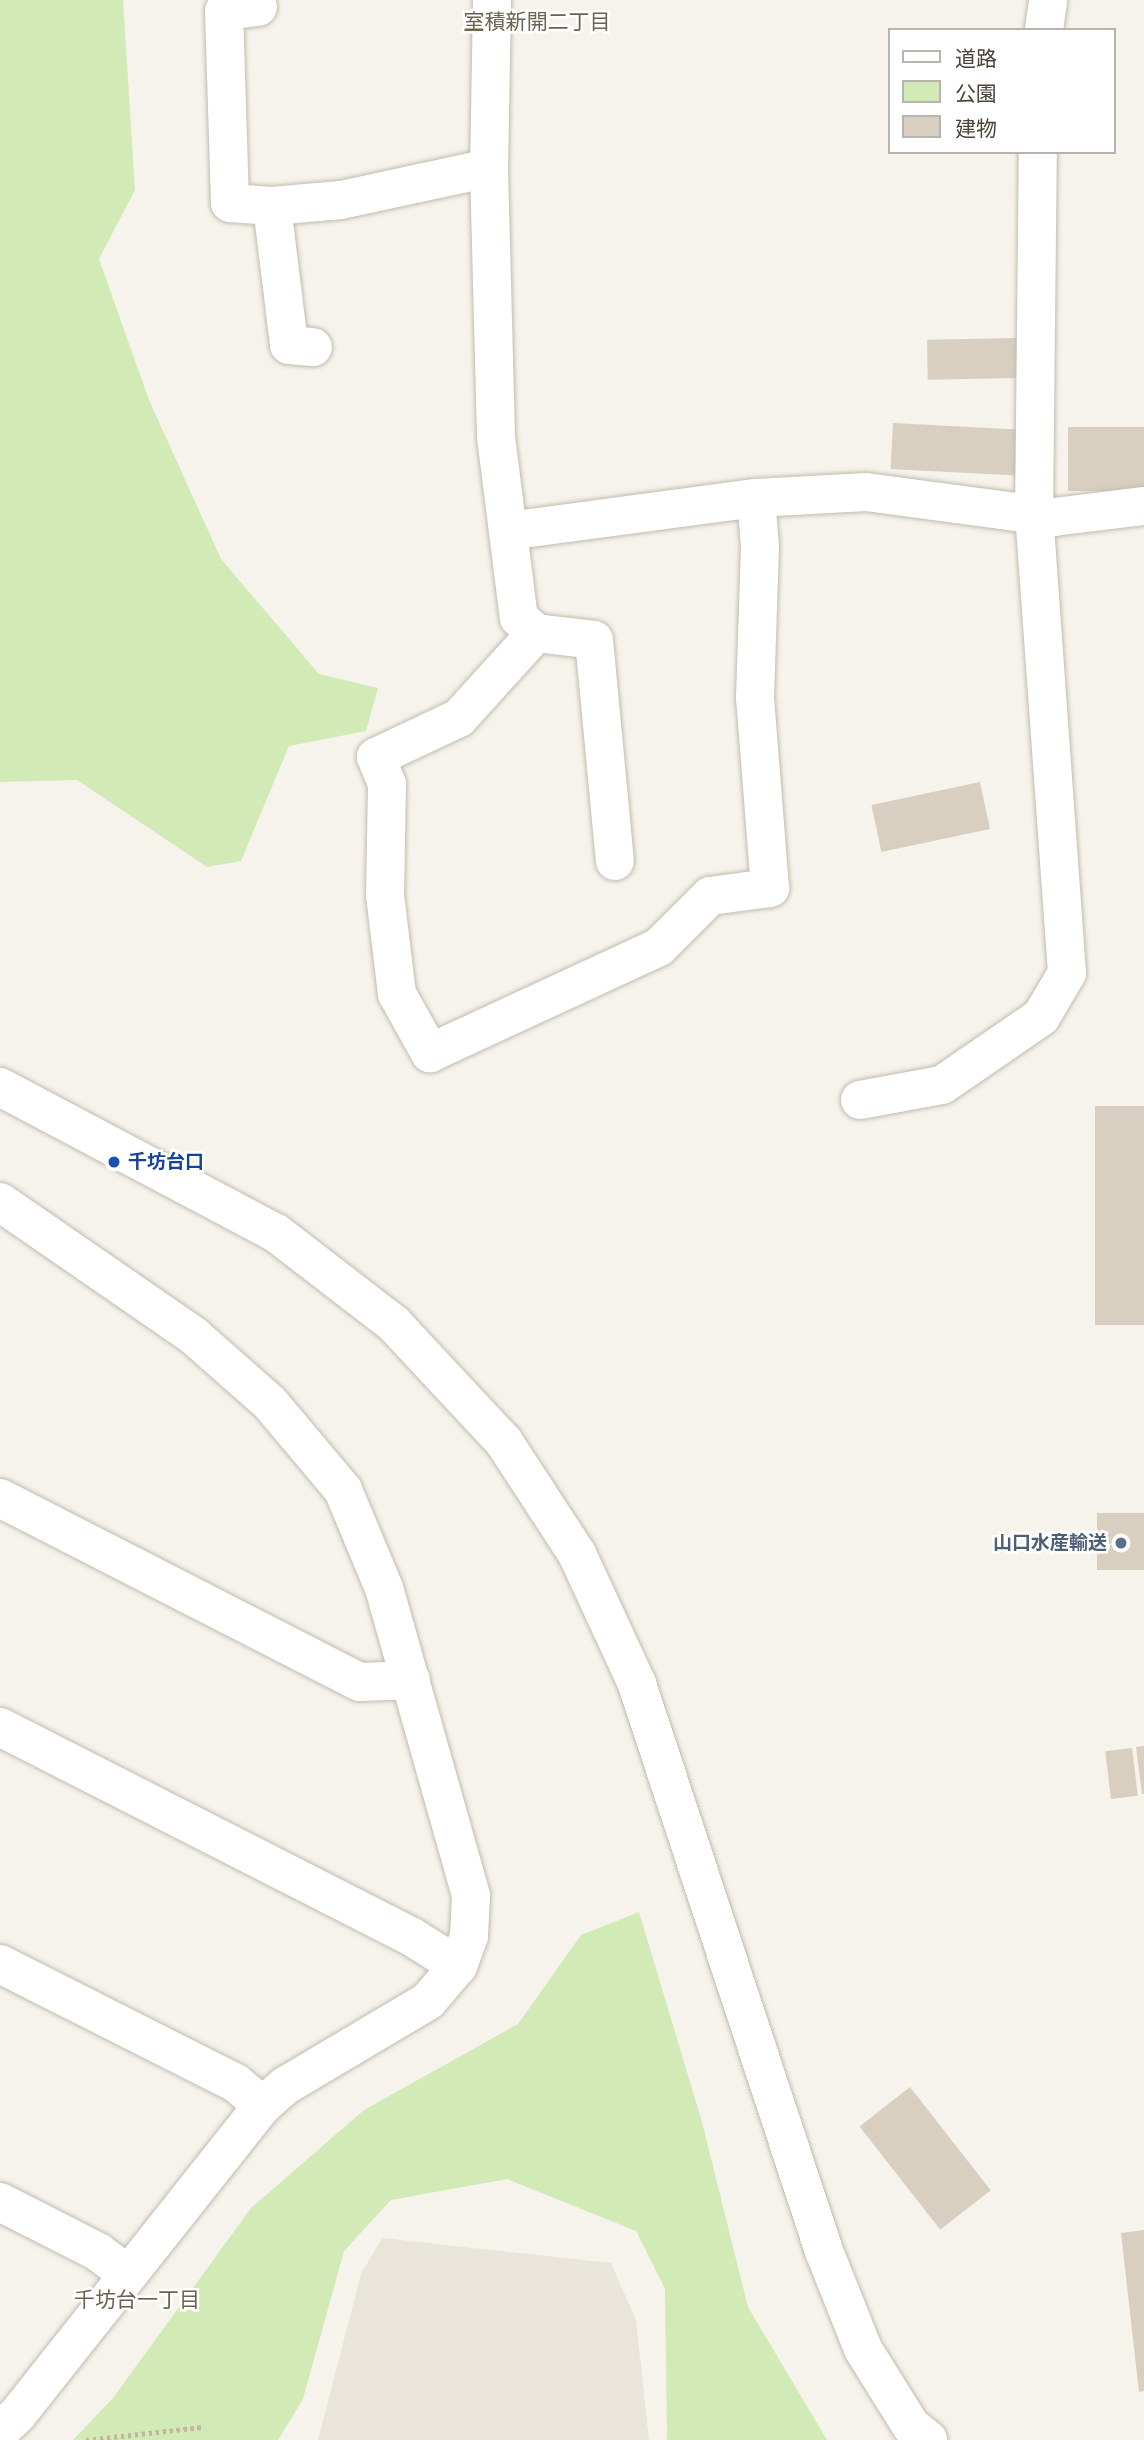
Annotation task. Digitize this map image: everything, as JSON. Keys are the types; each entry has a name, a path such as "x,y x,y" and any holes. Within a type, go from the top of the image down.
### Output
{"street":[{"path":"492,0 489,168 496,437 519,618 536,633 594,640 615,861"},
{"path":"1044,28 1048,0"},
{"path":"258,7 224,11 230,203 272,206 341,200 489,168"},
{"path":"860,1100 942,1085 1041,1017 1067,973 1034,516 1038,154"},
{"path":"272,206 289,345 313,347"},
{"path":"508,531 756,498 866,492 1034,516 1144,506"},
{"path":"536,633 459,718 376,757 387,784 385,895 397,994 430,1053 659,947 710,896 770,888 755,698 760,546 756,498"},
{"path":"0,1087 276,1233 394,1324 504,1443 577,1554 636,1684 824,2251 863,2349 911,2426 928,2440"},
{"path":"0,1202 194,1336 270,1403 343,1490 384,1588 471,1896 469,1936 458,1966 428,2001 285,2086 262,2106 18,2415 0,2431"},
{"path":"0,1498 360,1682 411,1681"},
{"path":"0,1727 412,1937 458,1966"},
{"path":"0,1964 236,2083 262,2106"},
{"path":"0,2202 98,2252 127,2274"}],"path":[{"path":"86,2440 202,2427"}],"shaded area":[{"path":"382,2238 611,2263 636,2320 649,2440 318,2440 361,2274"}],"green space":[{"path":"0,0 123,0 135,190 99,259 149,400 221,559 319,674 378,688 366,731 289,746 241,861 207,867 77,780 0,782"},
{"path":"639,1912 702,2122 748,2307 827,2440 667,2440 665,2289 636,2231 507,2179 391,2200 344,2251 303,2399 278,2440 73,2440 113,2398 251,2208 364,2110 518,2024 581,1935"}],"building":[{"path":"1022,338 1023,378 928,380 927,340"},
{"path":"893,423 1019,430 1016,476 891,469"},
{"path":"1068,427 1144,427 1144,491 1068,491"},
{"path":"980,782 990,829 881,852 871,805"},
{"path":"1095,1106 1144,1106 1144,1325 1095,1325"},
{"name":"山口水産輸送","path":"1097,1513 1144,1513 1144,1570 1097,1570"},
{"path":"1144,1746 1144,1794 1142,1794 1136,1747"},
{"path":"1132,1748 1138,1796 1111,1799 1105,1751"},
{"path":"910,2087 991,2190 940,2230 860,2126"},
{"path":"1144,2230 1144,2391 1139,2392 1121,2233"}],"place":[{"name":"千坊台口","path":"114,1162"},
{"name":"山口水産輸送","path":"1121,1543"}],"district":[{"name":"室積新開二丁目","path":"537,21"},
{"name":"千坊台一丁目","path":"137,2299"}]}
